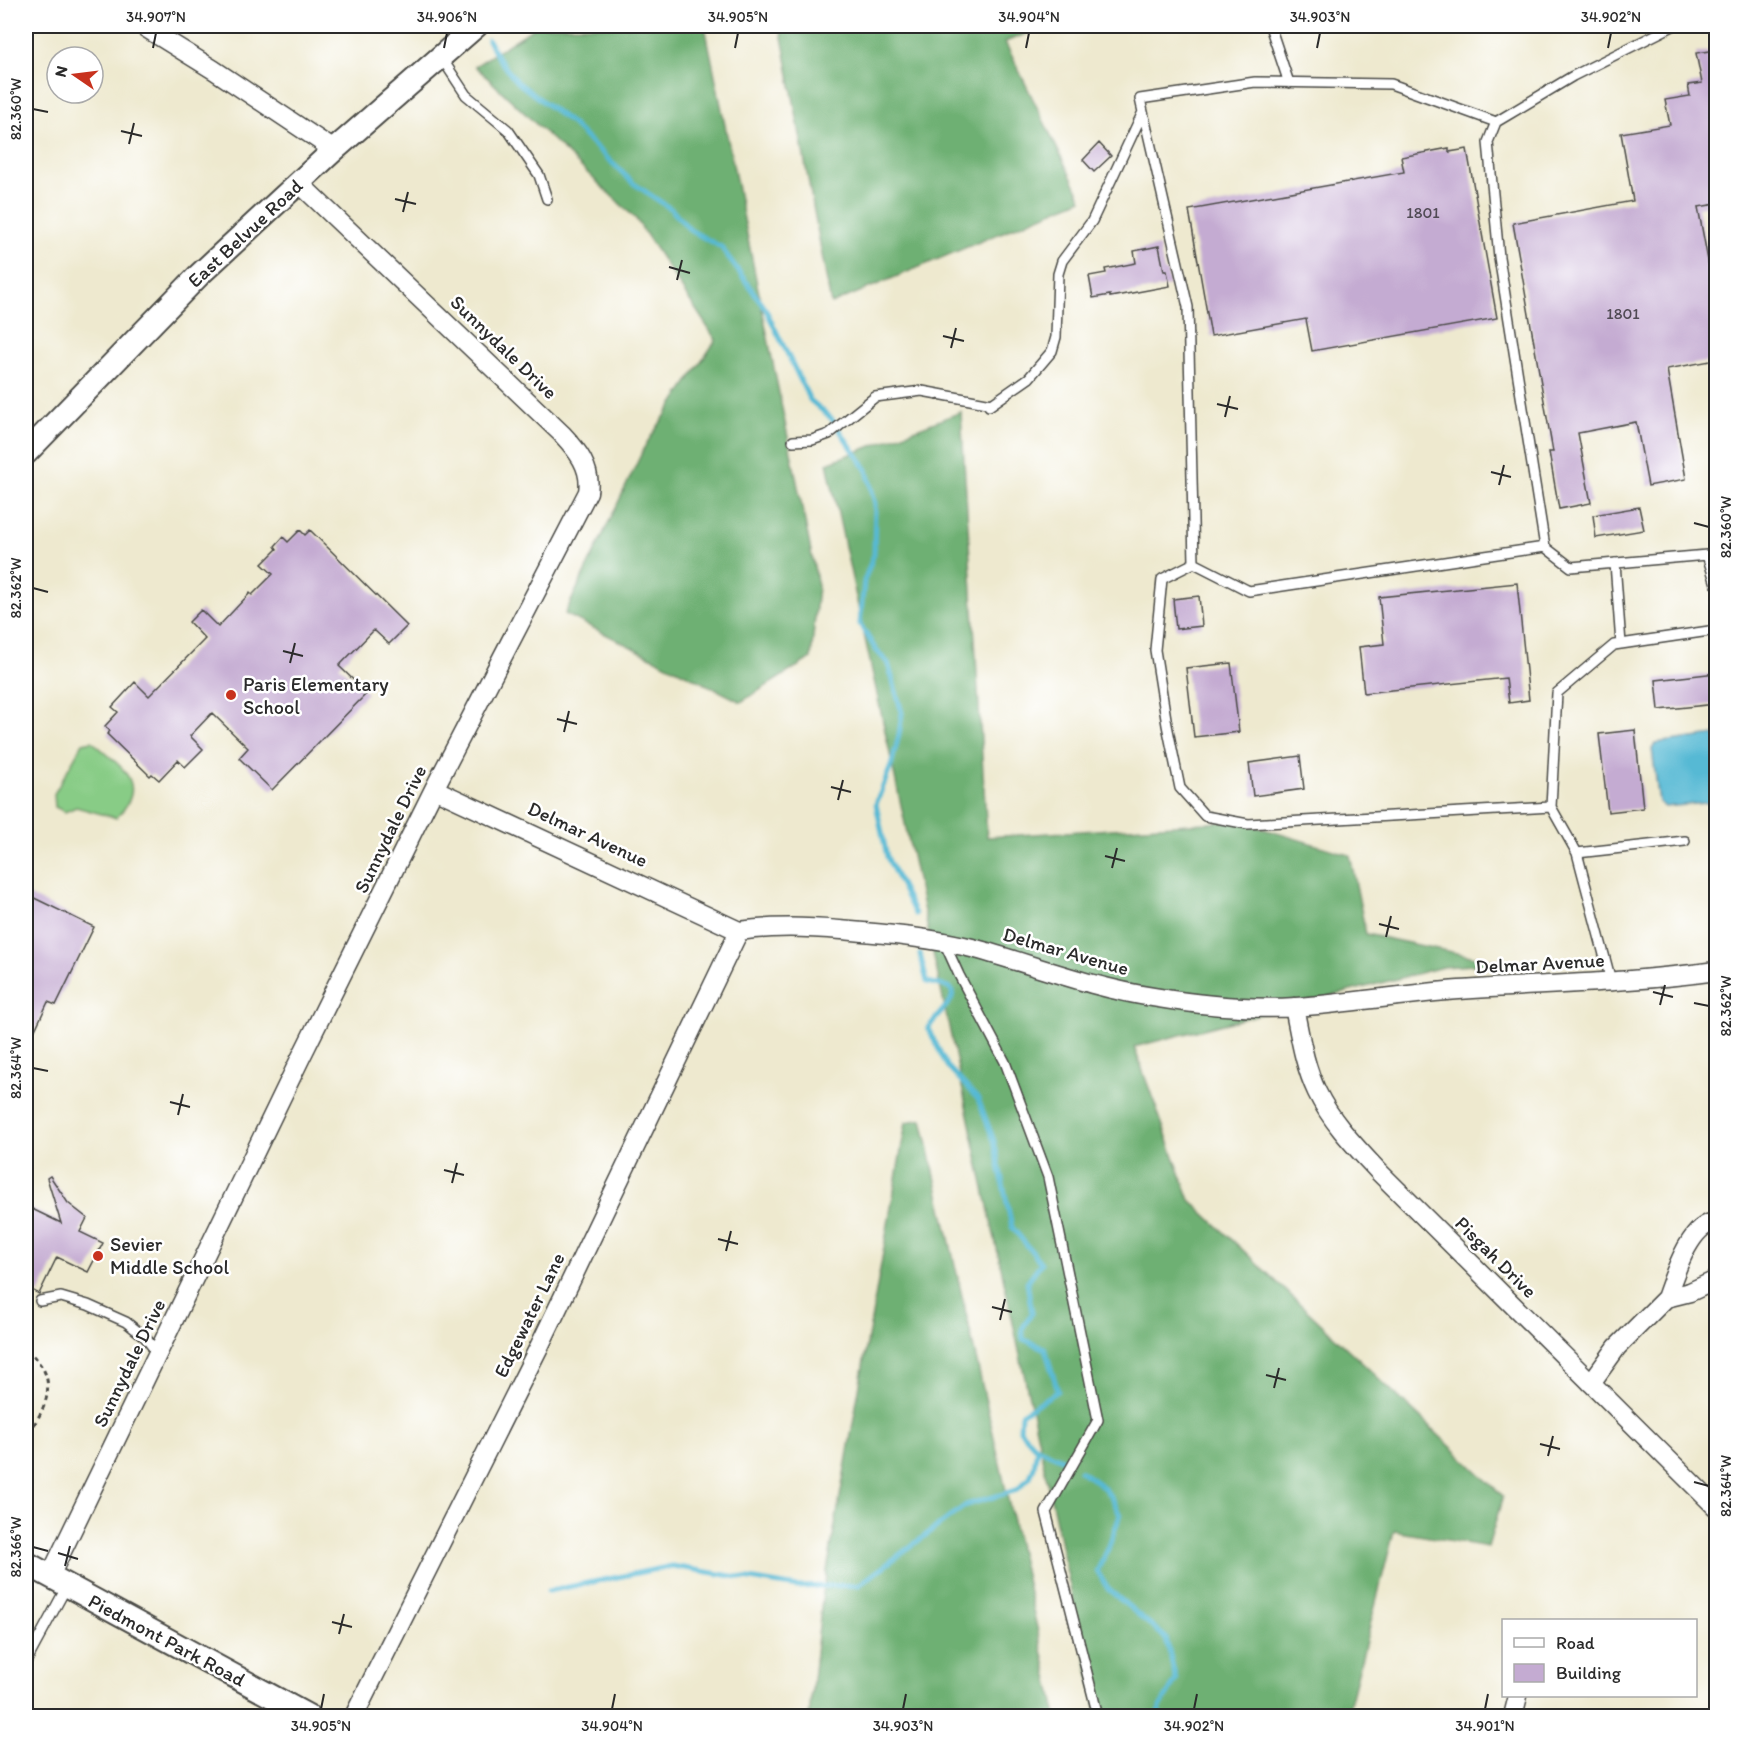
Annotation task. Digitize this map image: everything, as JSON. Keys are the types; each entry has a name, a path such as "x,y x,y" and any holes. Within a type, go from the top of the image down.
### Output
{"street":[{"path":"143,26 334,150"},
{"name":"East Belvue Road","path":"26,453 199,275 298,182 476,26"},
{"name":"Sunnydale Drive","path":"40,1574 159,1354 300,1059 434,789 588,492 589,477 579,455 562,434 298,182"},
{"name":"Delmar Avenue","path":"434,789 739,930 757,928 832,929 919,937 1151,997 1231,1007 1294,1007 1438,992 1611,981 1716,970"},
{"name":"Edgewater Lane","path":"354,1716 540,1345 739,930"},
{"name":"Pisgah Drive","path":"1294,1007 1304,1056 1312,1080 1344,1134 1379,1172 1716,1507"},
{"path":"1591,1383 1617,1347 1666,1298 1675,1274 1696,1233 1707,1224 1716,1222"},
{"path":"1666,1298 1690,1292 1716,1280"},
{"name":"Piedmont Park Road","path":"40,1574 308,1716"},
{"path":"1513,1716 1518,1697"}],"lane":[{"path":"1270,26 1289,82"},
{"path":"1673,26 1573,76 1496,122 1488,142 1499,257 1545,547 1571,567 1707,555 1716,584"},
{"path":"441,57 466,95 508,130 539,175 548,199"},
{"path":"1194,563 1188,307 1140,99 1255,82 1392,84 1496,122"},
{"path":"793,441 812,440 829,434 875,397 922,390 991,405 1029,378 1052,351 1056,337 1058,274 1062,261 1092,221 1143,112"},
{"path":"1194,563 1249,591 1545,547"},
{"path":"1194,563 1162,579 1155,650 1180,788 1205,816 1248,824 1551,807"},
{"path":"1615,563 1621,644"},
{"path":"1611,981 1576,853 1551,807 1557,693 1614,645 1716,630"},
{"path":"1576,853 1685,841"},
{"path":"944,942 1005,1062 1048,1177 1098,1420 1046,1512 1098,1716"},
{"path":"40,1301 61,1297 88,1305 126,1322 145,1337 159,1354"},
{"path":"26,1662 40,1574"}],"path":[{"path":"26,1350 46,1372 48,1384 43,1411 26,1436"}],"green space":[{"path":"537,26 705,26 818,586 811,658 741,702 565,614 646,444 716,340 636,219 475,66"},
{"path":"780,26 1046,26 1005,42 1082,199 831,304"},
{"path":"961,412 987,837 1237,821 1350,855 1366,934 1504,963 1443,967 1134,1047 1190,1200 1503,1496 1488,1547 1394,1531 1347,1716 1098,1716 827,463"},
{"path":"92,741 121,767 131,785 131,795 126,806 116,818 76,807 65,812 55,807 54,794 83,743"},
{"path":"922,1119 1057,1716 809,1716 822,1599 906,1122"}],"water":[{"path":"1714,735 1716,738 1716,802 1665,807 1659,802 1652,749 1656,743"}],"building":[{"path":"1716,50 1716,204 1698,207 1709,266 1716,265 1716,360 1667,369 1686,479 1648,486 1636,422 1578,433 1591,503 1559,509 1549,452 1553,452 1513,223 1633,201 1621,133 1670,125 1665,100 1690,96 1688,85 1702,83 1696,53"},
{"path":"1099,143 1111,156 1094,172 1083,160"},
{"path":"1449,148 1449,152 1467,149 1497,318 1312,351 1306,319 1211,336 1189,210 1404,172 1401,157"},
{"path":"1159,246 1164,271 1167,271 1170,286 1093,298 1089,276 1106,273 1105,269 1136,263 1134,251"},
{"path":"1639,507 1644,530 1596,538 1593,515"},
{"path":"300,530 305,535 310,530 407,626 389,644 374,630 339,666 367,693 272,790 239,758 248,748 212,713 190,736 203,749 185,767 178,760 159,780 152,774 150,776 107,734 110,731 105,726 118,712 112,707 135,682 149,696 205,639 189,622 201,610 218,627 250,593 252,595 273,574 262,564 277,549 275,546 283,537 288,542"},
{"path":"1517,583 1529,700 1509,703 1506,678 1364,693 1359,647 1384,644 1379,597"},
{"path":"1199,596 1202,626 1176,629 1173,599"},
{"path":"1231,663 1239,732 1194,737 1186,668"},
{"path":"1716,673 1716,704 1659,710 1656,680"},
{"path":"1635,730 1643,808 1608,812 1599,734"},
{"path":"1300,756 1304,789 1253,796 1249,763"},
{"path":"26,894 94,927 56,1005 48,1002 26,1049"},
{"path":"50,1176 68,1203 87,1218 80,1232 103,1243 88,1272 57,1257 39,1294 26,1287 26,1206 61,1223 47,1178"}],"waterway":[{"path":"488,40 498,58 516,81 571,123 633,183 671,209 690,230 721,247 765,308 810,400 831,418 867,470 875,504 874,554 864,581 860,624 876,650 888,663 902,713 891,766 876,804 887,857 915,914"},
{"path":"920,954 927,982 949,987 953,993 951,1000 928,1028 947,1066 978,1099 994,1141 1012,1227 1041,1263 1027,1282 1032,1313 1022,1329 1023,1339 1045,1349 1058,1391 1021,1414 1020,1430 1035,1447 1064,1460"},
{"path":"548,1591 672,1566 797,1587 859,1585 966,1505 1017,1490 1030,1477 1037,1448"},
{"path":"1080,1471 1104,1489 1120,1515 1108,1549 1097,1571 1108,1589 1166,1638 1176,1680 1160,1707 1159,1716"}],"place":[{"name":"Paris Elementary School","path":"231,695"},
{"name":"Sevier Middle School","path":"98,1256"}]}
